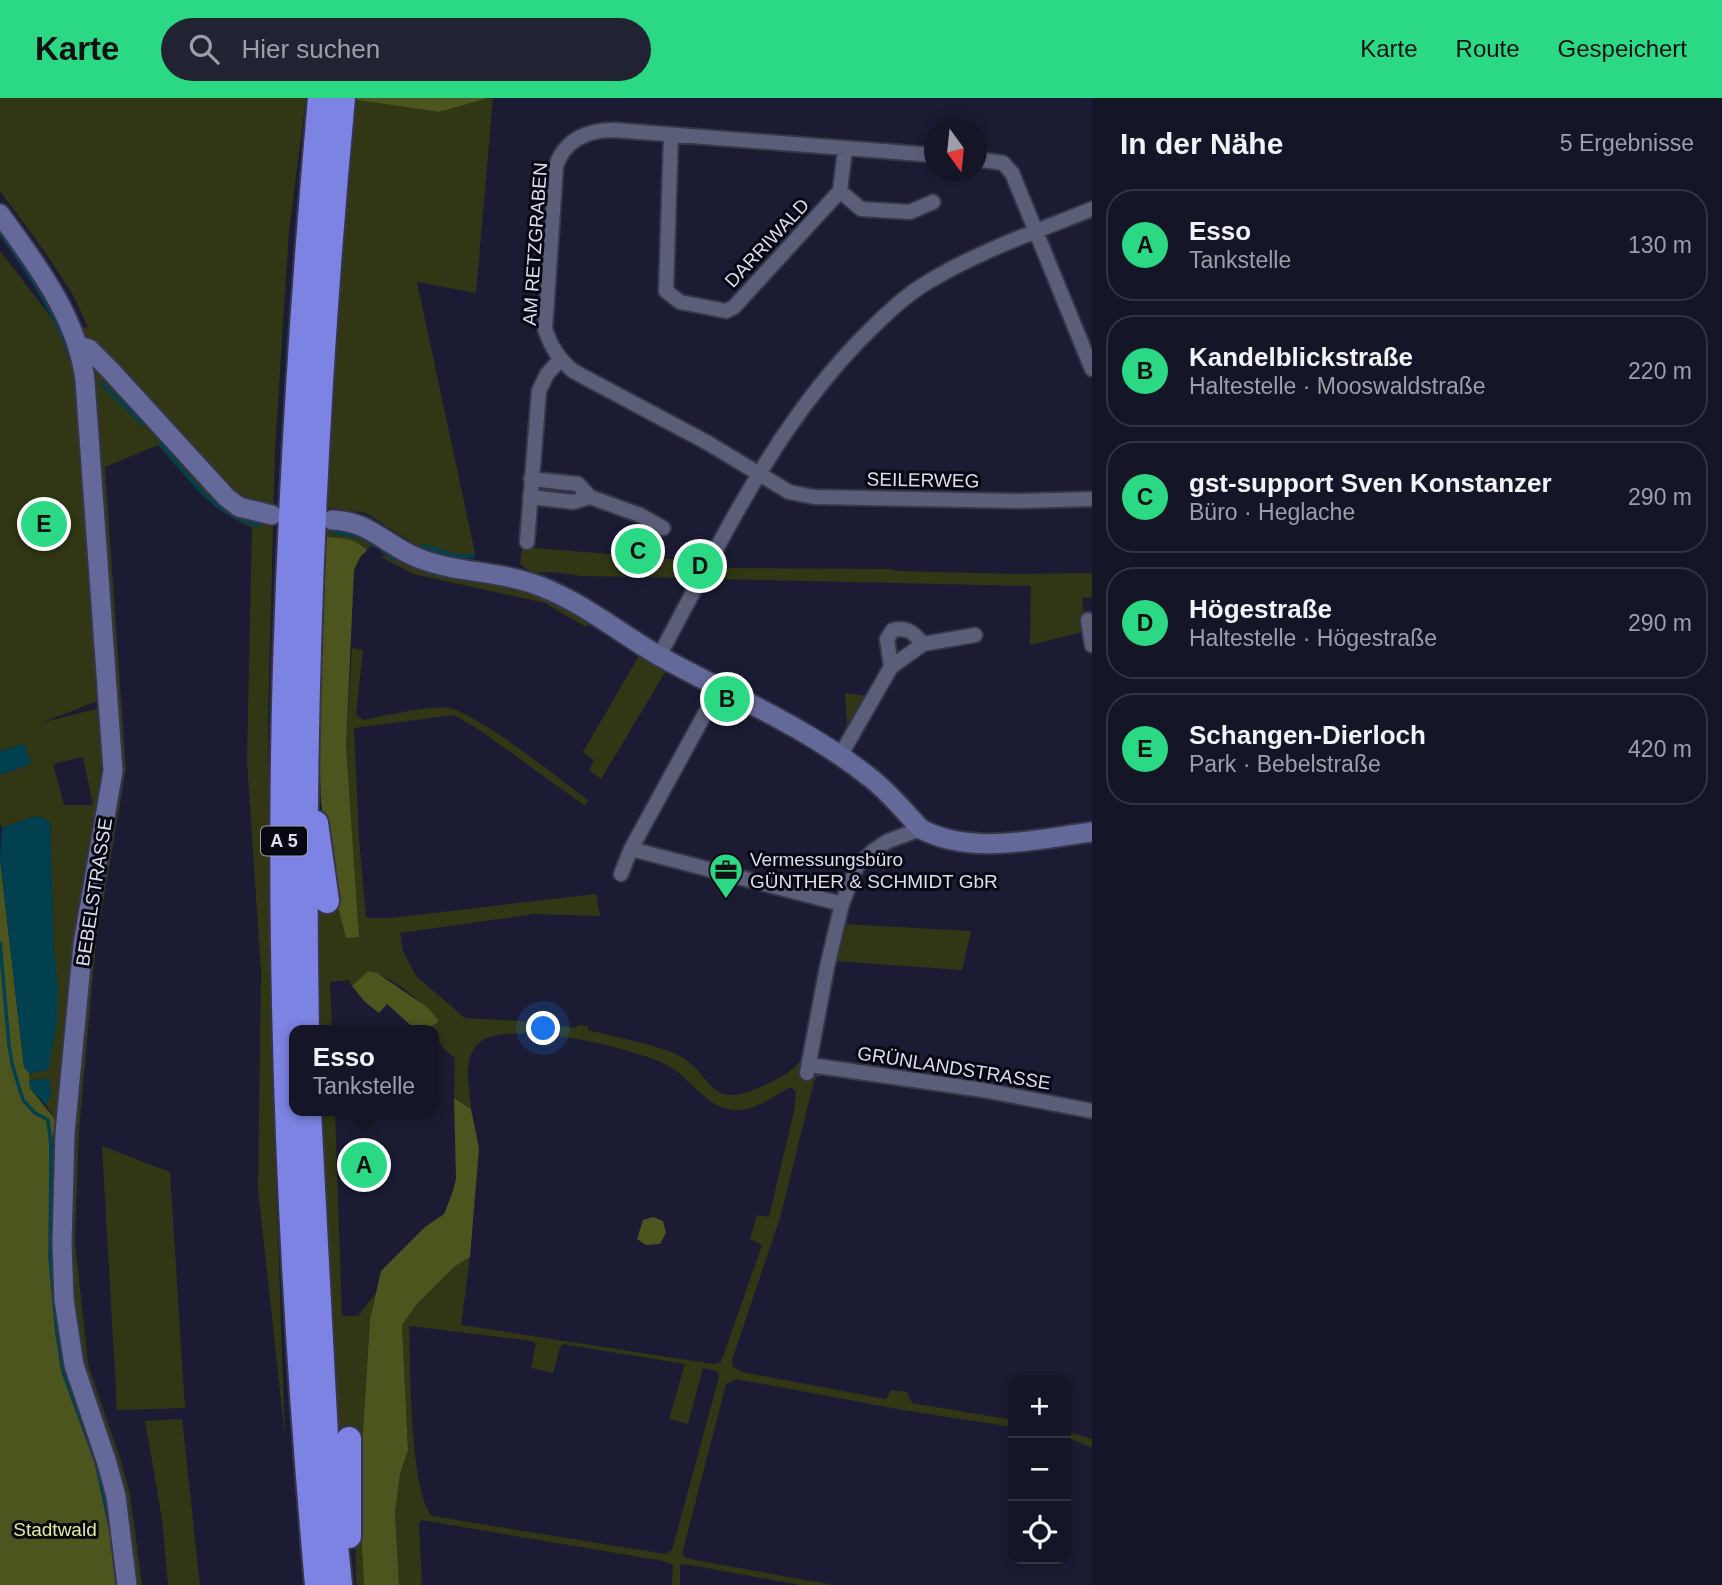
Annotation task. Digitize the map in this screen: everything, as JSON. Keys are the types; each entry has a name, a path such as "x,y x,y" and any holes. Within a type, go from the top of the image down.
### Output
{"highway":[{"name":"A 5","path":"317,1585 294,1294 286,1100 283,899 285,668 293,458 320,98"},
{"name":"A 5","path":"307,1025 305,779 310,575 318,397 343,98"},
{"path":"305,779 320,838 327,901"},
{"path":"309,1116 327,1455 340,1585"},
{"path":"340,1585 349,1535 349,1439"}],"street":[{"name":"AM RETZGRABEN","path":"560,360 545,329 558,160 572,142 583,134 596,130 924,154"},
{"name":"DARRIWALD","path":"671,135 666,291 680,302 726,311 734,307 840,191"},
{"path":"845,149 840,191 862,209 910,212 933,202"},
{"path":"987,160 996,161 1009,168 1092,369"},
{"path":"659,656 774,449 840,359 896,305 922,286 963,262 1092,209"},
{"name":"BEBELSTRASSE","path":"0,215 60,304 72,328 84,367 113,771 83,944 65,1133 64,1300 74,1365 116,1496 127,1585"},
{"path":"78,346 89,349 110,370 226,497 239,507 272,515"},
{"path":"527,542 539,391 547,374 560,360 573,371 708,443 759,474"},
{"path":"84,367 110,370"},
{"name":"SEILERWEG","path":"759,474 789,492 814,497 1019,501 1092,499"},
{"path":"531,479 578,484 590,497 640,515 663,528"},
{"path":"530,498 573,502 590,497"},
{"path":"332,520 361,524 416,558 437,564 514,576 572,601 659,656 840,756 873,780 921,829 944,839 967,844 1092,832"},
{"path":"1088,620 1092,645"},
{"path":"891,667 887,639 893,630 902,628 912,632 923,644"},
{"path":"840,756 891,667 923,644 975,635"},
{"path":"621,874 631,849 719,688"},
{"path":"631,849 842,904 856,866 873,850 888,841 921,829"},
{"name":"GRÜNLANDSTRASSE","path":"842,904 827,967 809,1069 983,1090 1092,1111"}],"green space":[{"path":"0,98 306,98 289,231 275,448 268,722 273,1097 285,1438 258,1189 261,972 247,761 252,527 212,503 158,445 105,467 126,769 96,943 79,1131 75,1241 88,1364 130,1494 142,1585 117,1585 112,1534 96,1462 60,1366 49,1243 51,1146 58,1123 46,1105 51,1095 49,1079 29,1080 29,1073 48,1070 58,990 54,951 50,821 36,816 2,828 0,823 0,775 31,764 24,744 0,751 0,251 65,335 64,330 88,327 73,295 0,191","holes":["100,700 104,707 40,723","83,757 93,805 64,805 53,764"]},
{"path":"357,98 488,98 439,112"},
{"path":"493,98 476,293 417,282 475,553 474,558 457,558 416,545 366,513 326,507 342,227 357,100 439,112"},
{"path":"325,524 377,541 367,550 361,545 325,537"},
{"path":"325,537 352,541 367,550 354,570 346,747 359,937 346,938 337,902 321,802 319,748"},
{"path":"522,547 696,561 687,578 533,573 520,564"},
{"path":"394,554 536,590 593,621 586,627 545,603 413,574 381,557"},
{"path":"723,566 1017,574 1092,573 1092,597 1082,598 1086,631 1030,645 1031,586 716,579"},
{"path":"352,648 363,650 356,715 363,720 440,707 461,712 497,733 588,800 585,806 481,731 454,715 354,728 366,918 391,918 596,894 600,916 534,914 400,933 403,951 416,976 465,1018 576,1028 578,1025 588,1026 588,1030 671,1052 686,1060 720,1092 730,1095 745,1093 777,1079 802,1059 832,968 818,1055 824,1062 1031,1102 825,1073 819,1075 814,1081 780,1218 732,1360 733,1367 742,1372 886,1399 891,1390 907,1392 912,1403 1008,1419 1008,1426 736,1379 726,1384 682,1554 695,1560 833,1585 800,1585 685,1564 680,1565 680,1585 672,1585 673,1565 663,1561 422,1520 419,1524 422,1585 399,1585 395,1513 400,1474 408,1450 402,1325 417,1304 454,1267 470,1257 461,1325 714,1364 721,1362 762,1245 750,1239 757,1215 769,1217 796,1092 788,1088 752,1107 729,1109 711,1101 674,1069 648,1057 568,1037 511,1033 490,1037 476,1046 472,1053 468,1068 471,1109 454,1098 455,1058 439,1041 439,1025 433,1025 438,1021 424,1006 387,978 368,971 352,986 349,980 330,982 332,1025 319,1025 317,907 346,748","holes":["409,1326 533,1341 536,1344 531,1368 553,1373 563,1344 685,1364 669,1419 688,1424 703,1368 718,1372 719,1377 672,1550 665,1554 432,1516 424,1502 415,1454"]},
{"path":"640,654 667,669 601,779 589,770 594,760 583,752"},
{"path":"845,693 865,696 847,725"},
{"name":"Stadtwald","path":"0,859 24,1067 29,1073 30,1088 58,1123 52,1137 49,1243 60,1366 96,1462 112,1534 117,1585 0,1585"},
{"path":"843,924 971,931 962,970 835,961"},
{"path":"368,971 377,973 427,1007 439,1021 434,1025 410,1025 387,1004 379,1013 365,1002 352,986"},
{"path":"454,1098 471,1109 479,1148 470,1257 454,1267 417,1304 402,1325 408,1450 400,1474 395,1513 399,1585 364,1585 359,1495 370,1319 381,1271 425,1227 444,1214 452,1194 456,1179"},
{"path":"321,1116 335,1116 342,1316 358,1316 375,1294 370,1319 359,1495 364,1585 356,1585 354,1440 337,1426"},
{"path":"102,1146 170,1172 185,1408 117,1410"},
{"path":"653,1217 663,1221 666,1233 660,1244 646,1245 637,1239 643,1220"},
{"path":"182,1419 200,1585 168,1585 162,1519 145,1421"},
{"path":"1071,1433 1092,1439 1092,1448 1071,1439"}],"water":[{"path":"24,744 31,764 0,775 0,751"},
{"path":"36,816 50,821 54,951 58,990 57,1023 48,1070 29,1073 24,1067 0,859 2,828"},
{"path":"49,1079 51,1095 46,1105 30,1088 29,1080"}],"waterway":[{"path":"0,233 42,296 73,365"},
{"path":"101,383 143,424"},
{"path":"161,444 192,482 216,505 244,521 260,525"},
{"path":"333,532 363,538 374,546"},
{"path":"424,546 456,556 473,556"},
{"path":"383,552 394,559"},
{"path":"0,943 12,1064 23,1100 35,1113 48,1120 51,1146 50,1258 57,1335 64,1375 96,1462 110,1527"},
{"path":"115,1562 117,1585"}],"place":[{"name":"Schangen-Dierloch","path":"44,524"},
{"name":"gst-support Sven Konstanzer","path":"638,551"},
{"name":"Högestraße","path":"700,566"},
{"name":"Kandelblickstraße","path":"727,699"},
{"name":"Vermessungsbüro GÜNTHER & SCHMIDT GbR","path":"726,900"},
{"name":"Esso","path":"364,1165"}]}
